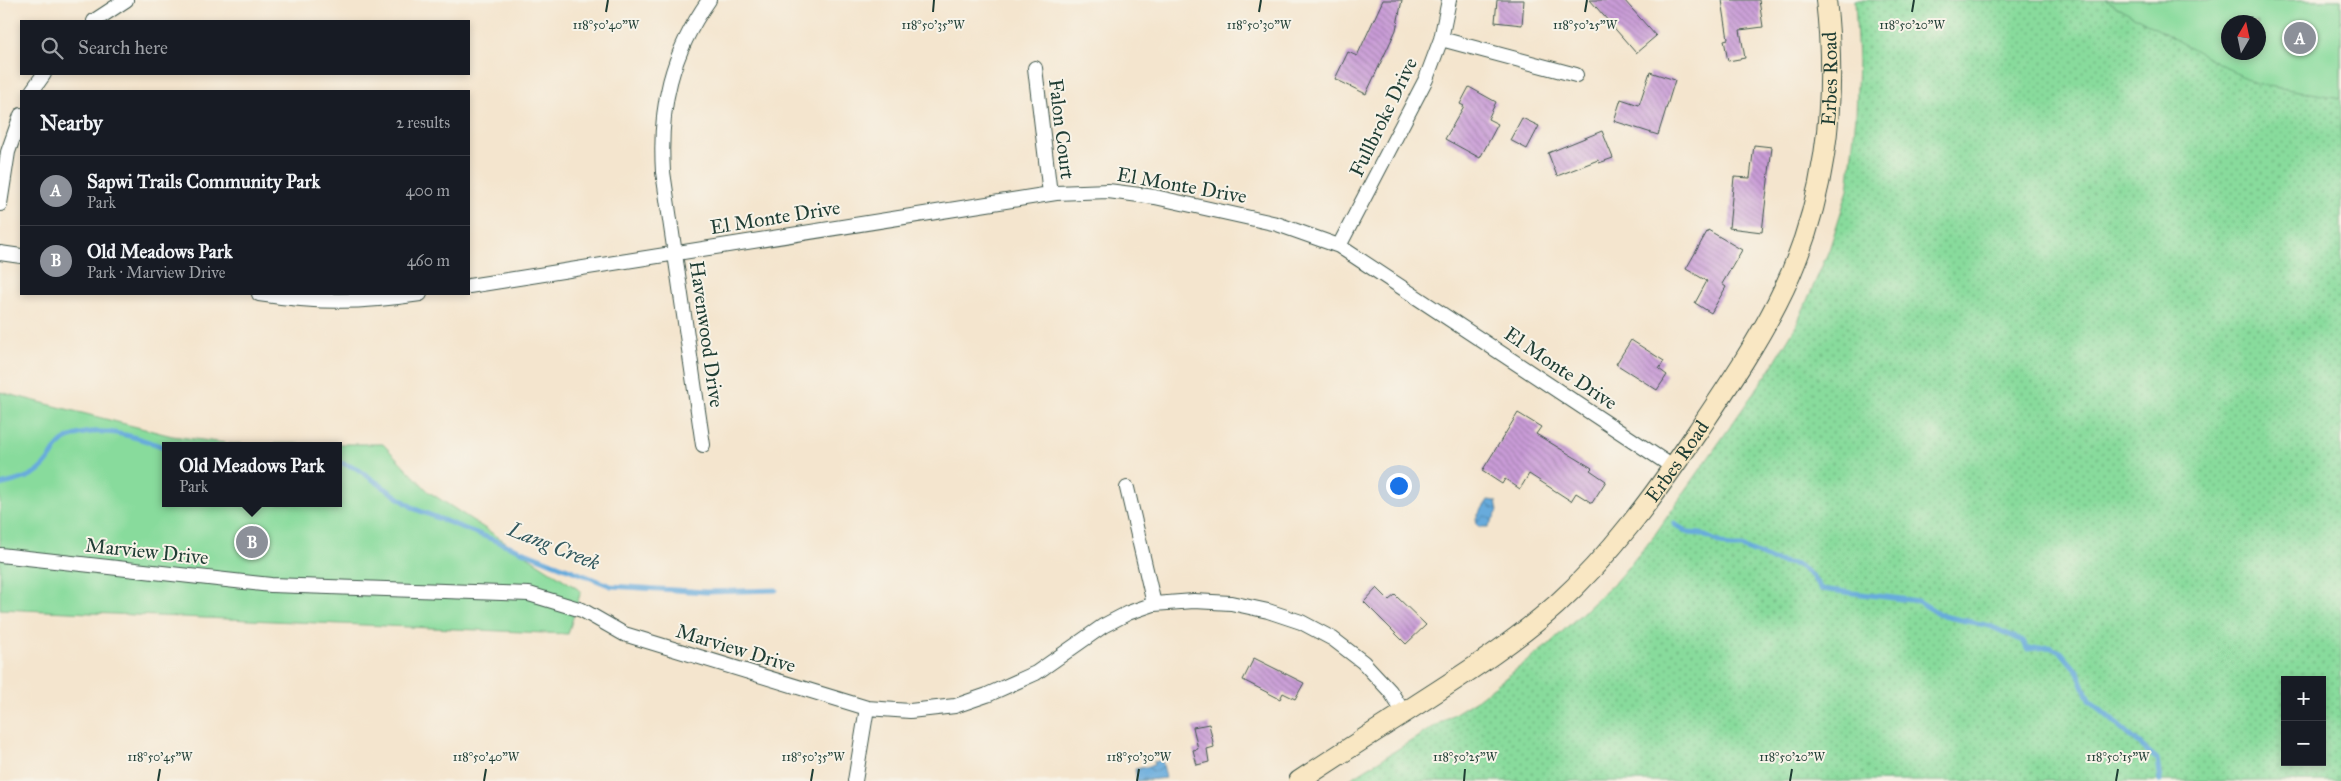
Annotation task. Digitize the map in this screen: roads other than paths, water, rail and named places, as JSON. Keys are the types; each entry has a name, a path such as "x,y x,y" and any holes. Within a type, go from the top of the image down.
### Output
{"main road":[{"name":"Erbes Road","path":"1299,781 1483,663 1556,605 1614,545 1674,467 1749,354 1774,309 1808,226 1818,189 1828,118 1830,87 1826,0"}],"street":[{"path":"96,20 126,0"},
{"name":"Havenwood Drive","path":"703,445 663,172 661,142 664,102 674,66 687,34 709,0"},
{"name":"Fullbroke Drive","path":"1339,246 1426,79 1442,39 1449,0"},
{"path":"1442,39 1576,76"},
{"name":"Falon Court","path":"1035,68 1050,194"},
{"path":"33,90 43,75"},
{"path":"0,204 8,152 20,118"},
{"name":"El Monte Drive","path":"470,286 1050,194 1108,191 1155,197 1277,224 1339,246 1674,467"},
{"path":"0,253 20,256"},
{"path":"269,295 339,303 383,300 414,295"},
{"path":"1127,488 1154,604"},
{"name":"Marview Drive","path":"0,555 271,585 530,594 582,610 624,634 867,708 910,711 955,706 987,695 1036,673 1103,626 1128,613 1154,604 1194,601 1231,603 1268,611 1301,622 1333,639 1363,662 1390,692 1404,713"},
{"path":"855,781 867,708"}],"water":[{"path":"1488,500 1496,501 1498,511 1488,527 1481,527 1477,525 1476,518"},
{"path":"1162,760 1166,778 1137,781 1135,769 1154,765 1153,762"}],"waterway":[{"name":"Lang Creek","path":"0,485 33,474 44,465 63,441 87,432 114,433 141,439 162,447"},
{"name":"Lang Creek","path":"342,463 356,468 415,509 611,586 706,592 776,590"},
{"path":"1674,524 1689,533 1701,534 1730,547 1742,547 1772,560 1798,565 1812,576 1821,589 1918,601 1943,616 1990,626 2023,641 2027,649 2049,647 2061,652 2078,672 2089,700 2157,759 2160,781"}],"place":[{"name":"Sapwi Trails Community Park","path":"2300,38"},
{"name":"Old Meadows Park","path":"252,542"}]}
